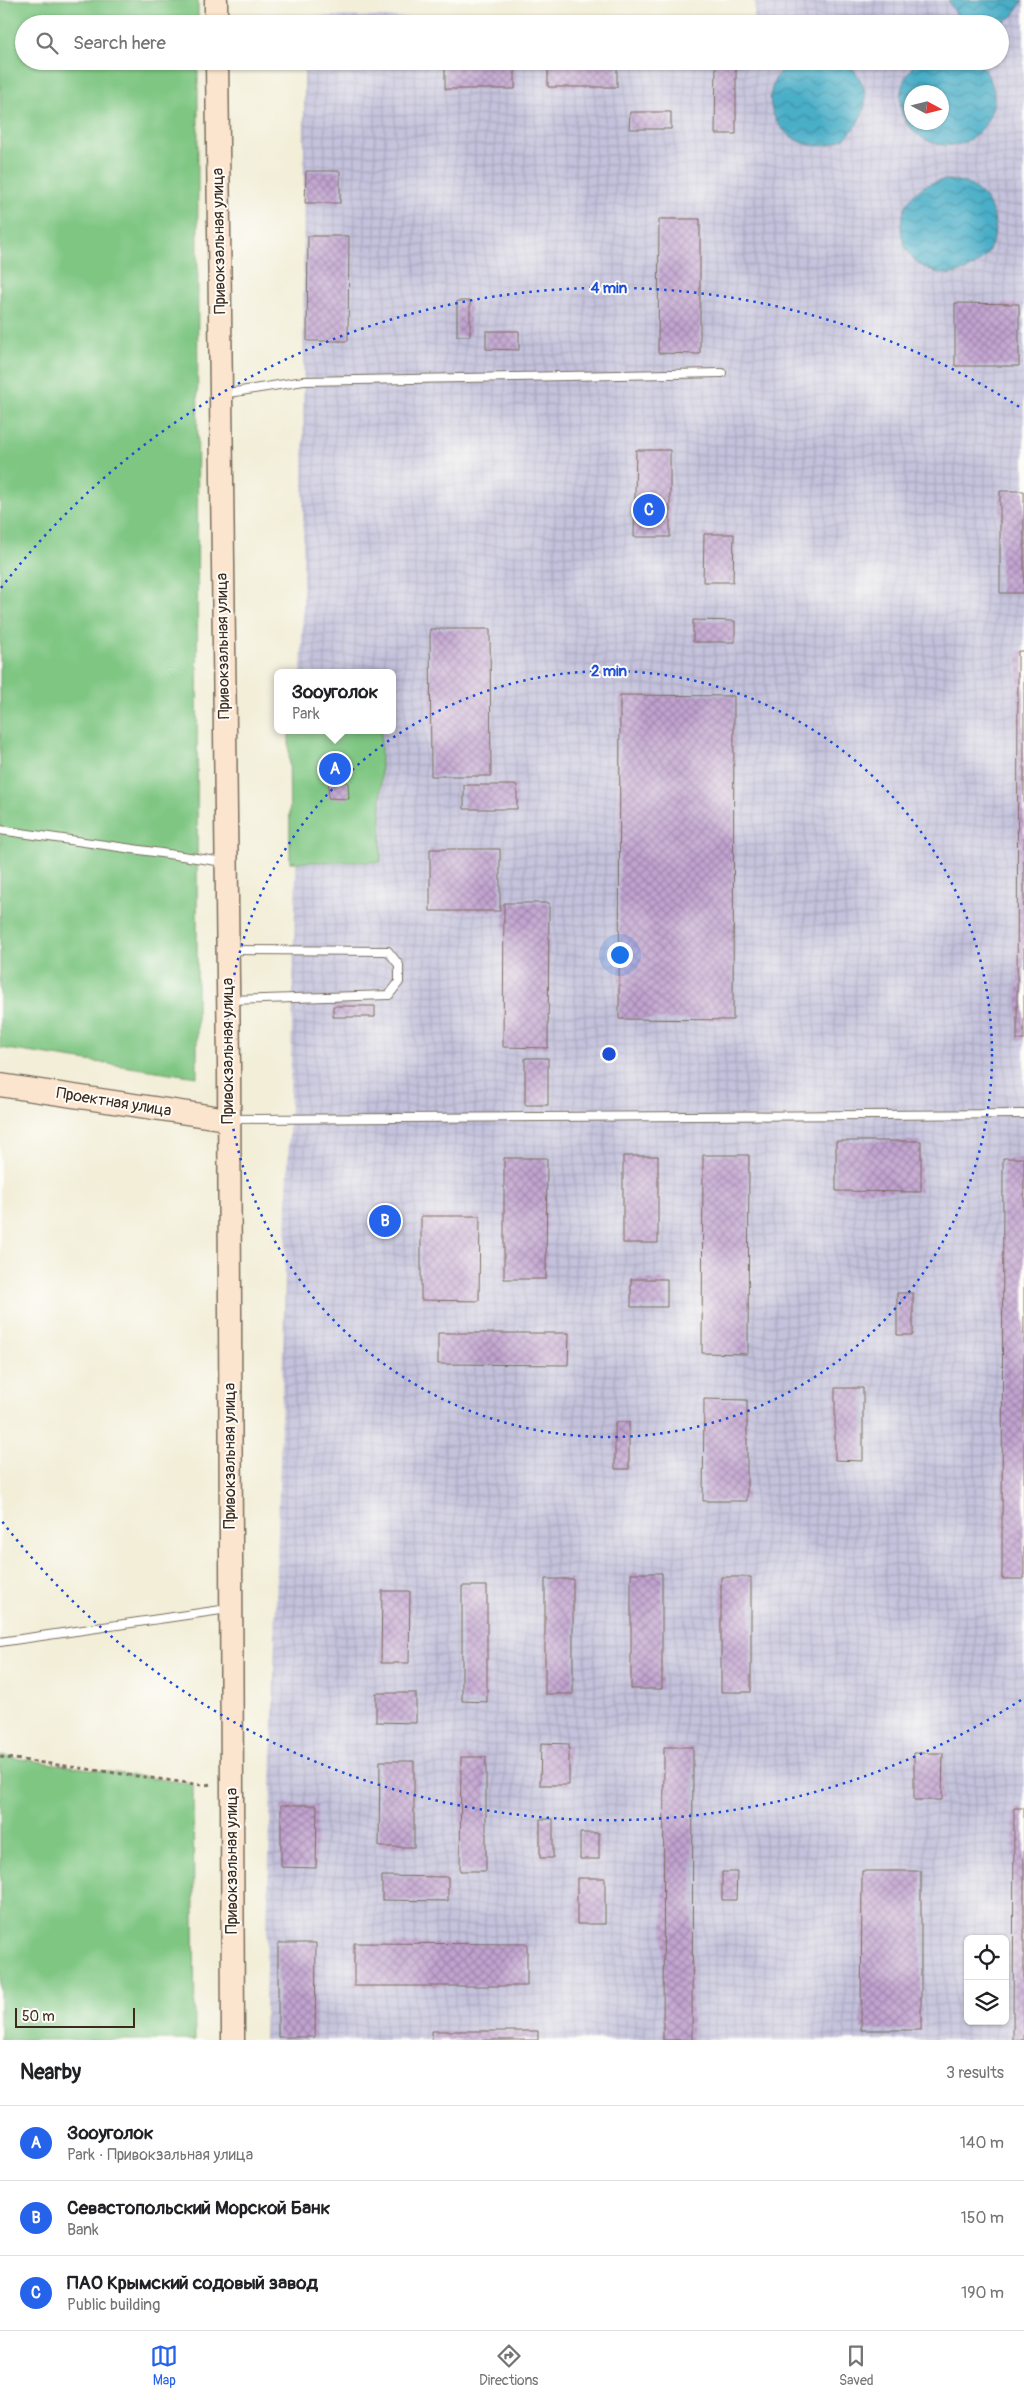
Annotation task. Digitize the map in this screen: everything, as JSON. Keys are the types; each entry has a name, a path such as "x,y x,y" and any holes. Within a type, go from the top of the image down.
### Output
{"main road":[{"path":"216,0 216,15"},
{"name":"Привокзальная улица","path":"217,70 228,1000 232,2040"},
{"name":"Проектная улица","path":"0,1085 228,1119"}],"lane":[{"path":"220,394 304,382 722,374"},
{"path":"0,830 226,862"},
{"path":"227,950 388,952 399,965 399,982 389,995 228,1000"},
{"path":"228,1119 1024,1114"},
{"path":"0,1642 231,1609"}],"path":[{"path":"0,1757 202,1785 232,1782"}],"shaded area":[{"path":"755,0 1024,0 1024,2040 264,2040 300,734 396,734 396,669 301,669 303,599 304,70 1009,70 1009,15 754,15"}],"green space":[{"path":"0,0 198,0 198,15 15,15 15,70 198,70 197,1077 0,1048"},
{"path":"289,734 381,734 381,862 290,862"},
{"path":"0,1756 193,1784 195,2040 0,2040"}],"water":[{"path":"948,0 1023,0 1013,16 1009,18 1009,15 956,14"},
{"path":"783,70 854,70 864,88 864,108 851,132 833,144 812,145 794,138 779,124 771,106 773,84"},
{"path":"912,70 984,70 991,82 994,95 992,109 980,132 962,143 942,145 924,139 914,130 949,130 949,85 904,85 904,114 901,107 903,85"},
{"path":"948,180 966,184 981,194 991,209 995,227 991,245 981,260 966,270 948,274 930,270 915,260 905,245 901,227 905,209 915,194 930,184"}],"building":[{"path":"445,70 515,70 515,89 445,89"},
{"path":"548,70 617,70 617,87 548,87"},
{"path":"716,70 736,70 736,134 715,134"},
{"path":"630,112 671,112 671,129 629,129"},
{"path":"306,171 340,171 340,203 305,203"},
{"path":"659,219 700,219 700,354 658,353"},
{"path":"308,236 349,236 348,341 307,341"},
{"path":"457,301 470,301 470,336 457,336"},
{"path":"955,303 1019,304 1019,366 955,366"},
{"path":"486,331 519,331 519,350 486,349"},
{"path":"636,450 670,450 670,537 634,537"},
{"path":"1000,491 1024,491 1024,593 1000,593"},
{"path":"704,534 734,534 733,582 703,582"},
{"path":"693,620 735,621 735,642 693,642"},
{"path":"430,629 490,629 491,776 431,776"},
{"path":"1018,651 1024,651 1024,1040 1017,1040"},
{"path":"620,695 734,696 733,1020 619,1019"},
{"path":"329,782 348,782 349,799 328,798"},
{"path":"464,785 517,785 517,809 464,809"},
{"path":"430,849 500,849 500,911 430,911"},
{"path":"504,903 549,903 548,1048 503,1047"},
{"path":"333,1006 375,1006 375,1017 333,1017"},
{"path":"525,1058 548,1058 548,1105 525,1105"},
{"path":"836,1141 921,1141 921,1192 836,1191"},
{"path":"703,1155 749,1155 748,1354 702,1353"},
{"path":"623,1156 658,1156 658,1243 623,1243"},
{"path":"504,1158 547,1158 546,1279 504,1279"},
{"path":"1003,1158 1024,1158 1024,1579 1002,1579"},
{"path":"421,1216 480,1216 479,1301 421,1300"},
{"path":"631,1279 667,1279 667,1307 631,1307"},
{"path":"897,1293 913,1293 913,1335 897,1335"},
{"path":"438,1333 569,1333 568,1365 438,1364"},
{"path":"835,1388 863,1388 863,1461 835,1460"},
{"path":"704,1399 747,1400 747,1501 703,1501"},
{"path":"615,1422 629,1422 629,1469 615,1469"},
{"path":"631,1573 662,1573 662,1689 631,1689"},
{"path":"721,1577 751,1577 751,1692 721,1692"},
{"path":"545,1579 573,1579 573,1694 545,1694"},
{"path":"462,1586 487,1586 487,1702 462,1701"},
{"path":"382,1591 410,1591 409,1663 381,1663"},
{"path":"376,1693 416,1693 416,1723 376,1722"},
{"path":"541,1743 569,1744 569,1785 540,1785"},
{"path":"664,1747 693,1747 692,2040 663,2040"},
{"path":"914,1753 943,1753 942,1800 914,1800"},
{"path":"461,1757 486,1757 486,1871 460,1871"},
{"path":"380,1761 414,1761 414,1847 379,1847"},
{"path":"281,1805 317,1805 316,1868 281,1867"},
{"path":"1014,1808 1024,1808 1024,2040 1013,2040"},
{"path":"540,1819 553,1819 553,1858 540,1858"},
{"path":"580,1833 599,1833 599,1859 580,1859"},
{"path":"862,1871 921,1871 921,2030 861,2030"},
{"path":"722,1872 737,1872 736,1900 722,1900"},
{"path":"382,1876 448,1877 448,1901 382,1900"},
{"path":"577,1878 605,1878 605,1924 577,1924"},
{"path":"278,1943 316,1943 315,2037 278,2037"},
{"path":"354,1943 527,1944 527,1986 354,1986"},
{"path":"432,2031 538,2031 538,2040 432,2040"}],"place":[{"name":"ПАО Крымский содовый завод","path":"649,510"},
{"name":"Зооуголок","path":"335,769"},
{"name":"Севастопольский Морской Банк","path":"385,1221"}]}
